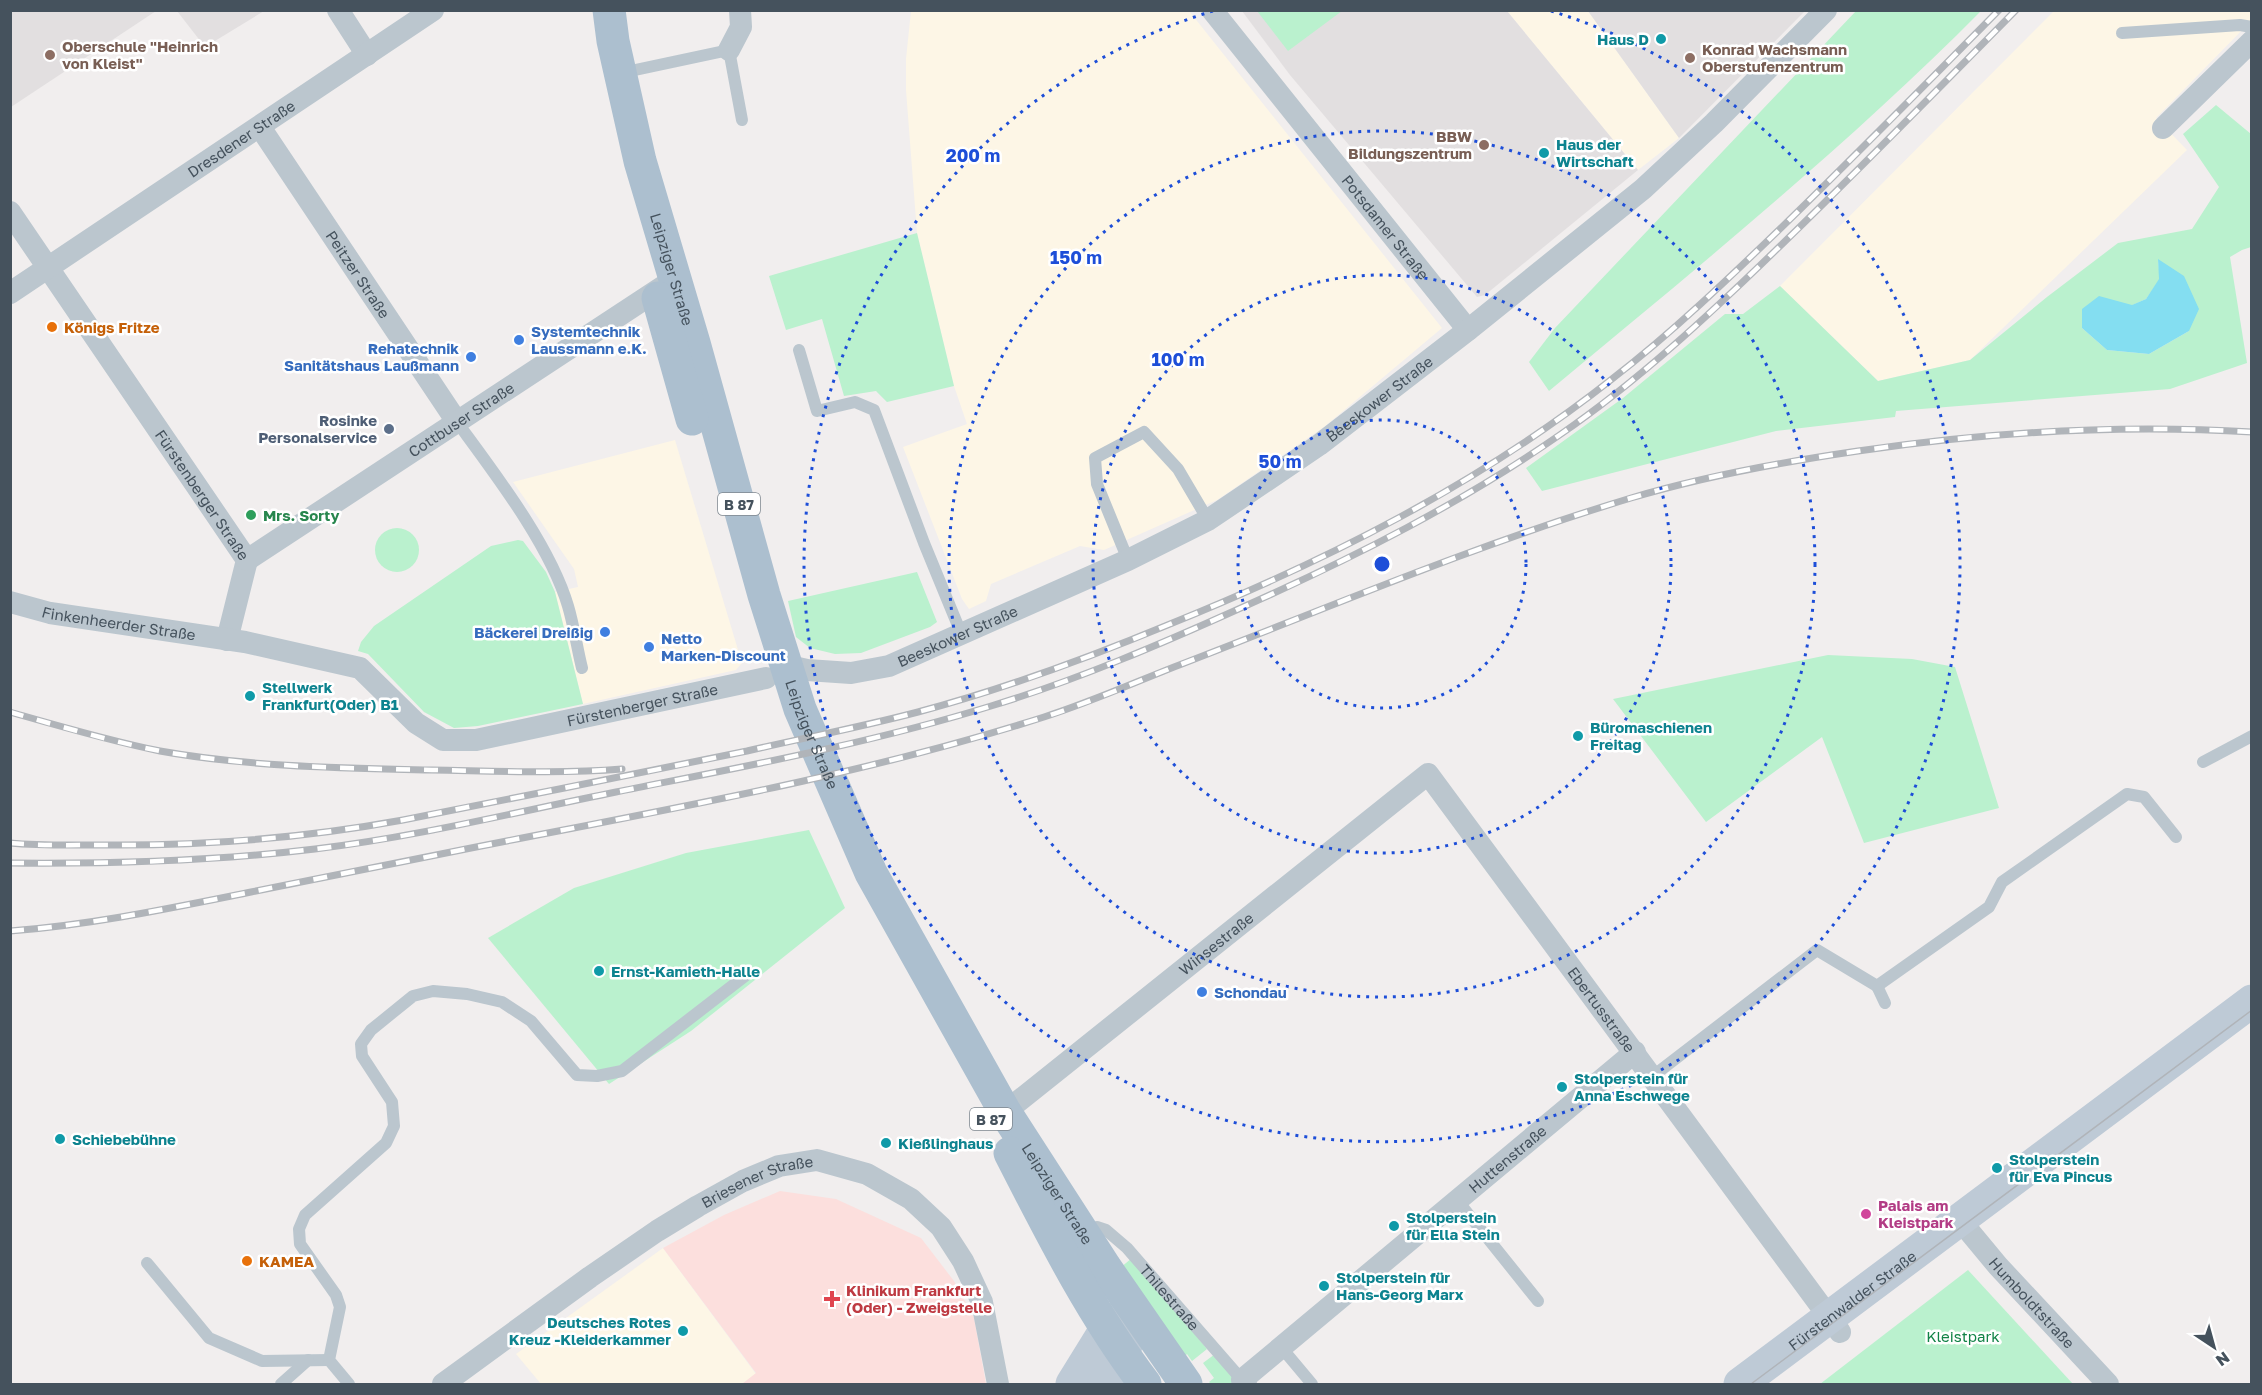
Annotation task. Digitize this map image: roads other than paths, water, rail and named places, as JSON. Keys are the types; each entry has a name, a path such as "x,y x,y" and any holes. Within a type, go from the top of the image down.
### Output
{"main road":[{"name":"Leipziger Straße","path":"589,10 599,77 636,222 666,285"},
{"name":"Leipziger Straße","path":"609,10 620,73 666,285 670,344 776,672 858,885 1001,1136 1078,1284 1145,1384"},
{"name":"Leipziger Straße","path":"776,672 800,709 871,873 1005,1112 1131,1306 1186,1384"}],"street":[{"path":"338,10 367,55"},
{"name":"Dresdener Straße","path":"10,293 433,10"},
{"path":"729,50 741,27 740,10"},
{"name":"Potsdamer Straße","path":"1212,10 1468,330"},
{"name":"Beeskower Straße","path":"776,672 807,670 851,673 889,666 1128,560 1208,520 1319,445 1468,330 1643,189 1714,123 1826,10"},
{"path":"2163,128 2252,41"},
{"name":"Peitzer Straße","path":"260,127 458,422"},
{"name":"Fürstenberger Straße","path":"10,212 247,560 227,640 360,668 416,723 444,740 476,740 776,672"},
{"name":"Cottbuser Straße","path":"247,560 666,285"},
{"name":"Finkenheerder Straße","path":"10,602 50,613 227,640"},
{"name":"Winsestraße","path":"1005,1112 1428,774"},
{"name":"Ebertusstraße","path":"1428,774 1653,1076 1834,1325"},
{"name":"Fürstenwalder Straße","path":"1740,1384 1834,1325 1965,1226 2252,1001"},
{"name":"Fürstenwalder Straße","path":"1965,1226 2252,1023"},
{"name":"Huttenstraße","path":"1244,1382 1281,1347 1635,1052"},
{"name":"Briesener Straße","path":"443,1384 600,1271 698,1206 743,1181 780,1166 817,1160 867,1174 911,1199 941,1227 963,1261 982,1302 998,1384"},
{"name":"Humboldtstraße","path":"1965,1226 1998,1266 2108,1384"},
{"path":"1072,1384 1115,1342 1131,1333 1131,1306"},
{"name":"Fürstenwalder Straße","path":"1771,1384 1834,1325"},
{"path":"1104,1384 1115,1342"}],"lane":[{"path":"2122,33 2240,25 2252,27"},
{"path":"620,73 729,50 742,120"},
{"path":"799,350 817,411 855,402 874,410 961,633"},
{"path":"458,422 548,558 568,605 582,668"},
{"path":"1128,560 1097,484 1095,458 1144,432 1178,469 1208,520"},
{"path":"2203,762 2252,736"},
{"path":"1877,986 1989,907 2002,882 2127,794 2144,797 2176,837"},
{"path":"1653,1076 1817,950 1877,986 1885,1003"},
{"path":"329,1360 340,1306 336,1295 300,1244 299,1229 305,1215 386,1143 394,1126 392,1102 362,1056 361,1044 371,1030 413,996 433,991 467,994 502,1002 531,1021 577,1076 597,1076 622,1071 745,976"},
{"path":"1457,1200 1538,1301"},
{"name":"Thilestraße","path":"1085,1234 1097,1227 1106,1230 1127,1248 1244,1382"},
{"path":"147,1263 209,1338 262,1361 329,1360"},
{"path":"1281,1347 1312,1384"},
{"path":"281,1384 308,1360"},
{"path":"329,1360 349,1384"}],"water":[{"path":"2158,259 2184,276 2199,309 2189,331 2149,354 2107,350 2082,328 2082,309 2099,296 2132,305 2146,299 2159,279"}],"tram line":[{"path":"1751,1384 2252,1010"}],"railway":[{"path":"10,843 140,845 253,840 328,832 403,820 747,751 854,728 950,703 1077,661 1228,600 1343,546 1455,486 1509,453 1612,379 1678,324 1742,265 1999,10"},
{"path":"10,863 201,859 315,849 428,831 757,764 898,732 1023,696 1150,648 1284,588 1406,528 1485,483 1590,414 1672,347 1750,275 2016,10"},
{"path":"10,931 101,920 191,904 678,808 826,776 972,739 1077,706 1401,578 1515,536 1631,498 1715,476 1858,451 1956,439 2104,429 2252,432"},
{"path":"10,712 141,747 227,760 295,766 398,769 551,772 622,769"}],"place":[{"name":"Haus D","path":"1661,39"},
{"name":"Oberschule \"Heinrich von Kleist\"","path":"50,55"},
{"name":"Konrad Wachsmann Oberstufenzentrum","path":"1690,58"},
{"name":"BBW Bildungszentrum","path":"1484,145"},
{"name":"Haus der Wirtschaft","path":"1544,153"},
{"name":"Königs Fritze","path":"52,327"},
{"name":"Systemtechnik Laussmann e.K.","path":"519,340"},
{"name":"Rehatechnik Sanitätshaus Laußmann","path":"471,357"},
{"name":"Rosinke Personalservice","path":"389,429"},
{"name":"Mrs. Sorty","path":"251,515"},
{"name":"Bäckerei Dreißig","path":"605,632"},
{"name":"Netto Marken-Discount","path":"649,647"},
{"name":"Stellwerk Frankfurt(Oder) B1","path":"250,696"},
{"name":"Büromaschienen Freitag","path":"1578,736"},
{"name":"Ernst-Kamieth-Halle","path":"599,971"},
{"name":"Schondau","path":"1202,992"},
{"name":"Stolperstein für Anna Eschwege","path":"1562,1087"},
{"name":"Schiebebühne","path":"60,1139"},
{"name":"Kießlinghaus","path":"886,1143"},
{"name":"Stolperstein für Eva Pincus","path":"1997,1168"},
{"name":"Palais am Kleistpark","path":"1866,1214"},
{"name":"Stolperstein für Ella Stein","path":"1394,1226"},
{"name":"KAMEA","path":"247,1261"},
{"name":"Stolperstein für Hans-Georg Marx","path":"1324,1286"},
{"name":"Klinikum Frankfurt (Oder) - Zweigstelle","path":"832,1299"},
{"name":"Deutsches Rotes Kreuz -Kleiderkammer","path":"683,1331"}],"park label":[{"name":"Kleistpark","path":"1963,1336"}]}
